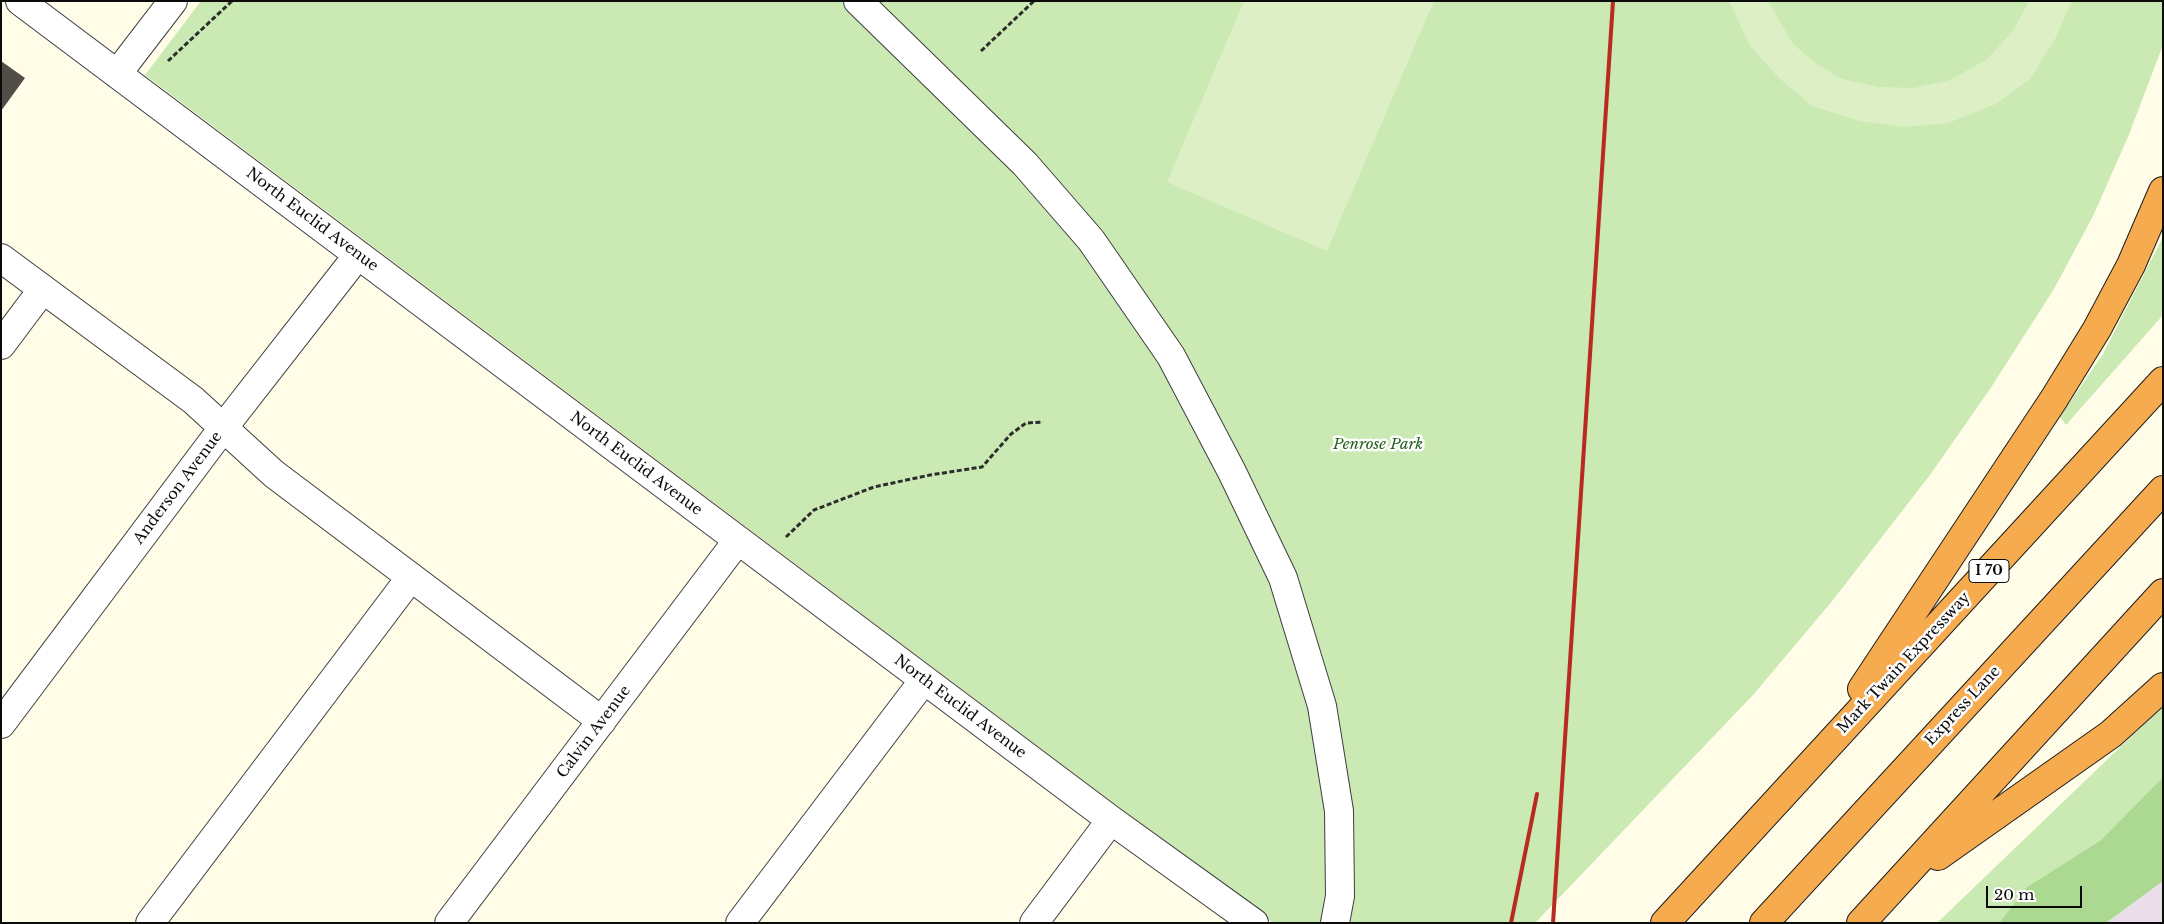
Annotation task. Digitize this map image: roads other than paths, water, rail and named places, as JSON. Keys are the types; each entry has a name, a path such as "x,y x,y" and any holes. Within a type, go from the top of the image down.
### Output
{"highway":[{"path":"1815,759 2054,399 2096,329 2131,265 2163,191"},
{"name":"Mark Twain Expressway","path":"1665,923 2163,381"},
{"name":"Express Lane","path":"1764,923 2163,490"},
{"path":"1861,923 2163,594"},
{"path":"1894,887 2111,734 2163,688"}],"street":[{"name":"North Euclid Avenue","path":"20,1 1111,820 1254,923"},
{"path":"117,74 173,1"},
{"path":"858,1 1025,164 1091,240 1171,356 1232,472 1283,578 1322,706 1339,811 1340,896 1335,923"},
{"name":"Anderson Avenue","path":"1,724 223,428 358,255"},
{"path":"1,258 193,400 274,474 602,721"},
{"path":"1,345 43,289"},
{"name":"Calvin Avenue","path":"449,923 738,540"},
{"path":"150,923 411,577"},
{"path":"740,923 924,680"},
{"path":"1034,923 1111,820"}],"railway":[{"path":"1553,923 1613,1"},
{"path":"1511,923 1537,794"}],"park label":[{"name":"Penrose Park","path":"1378,445"}]}
